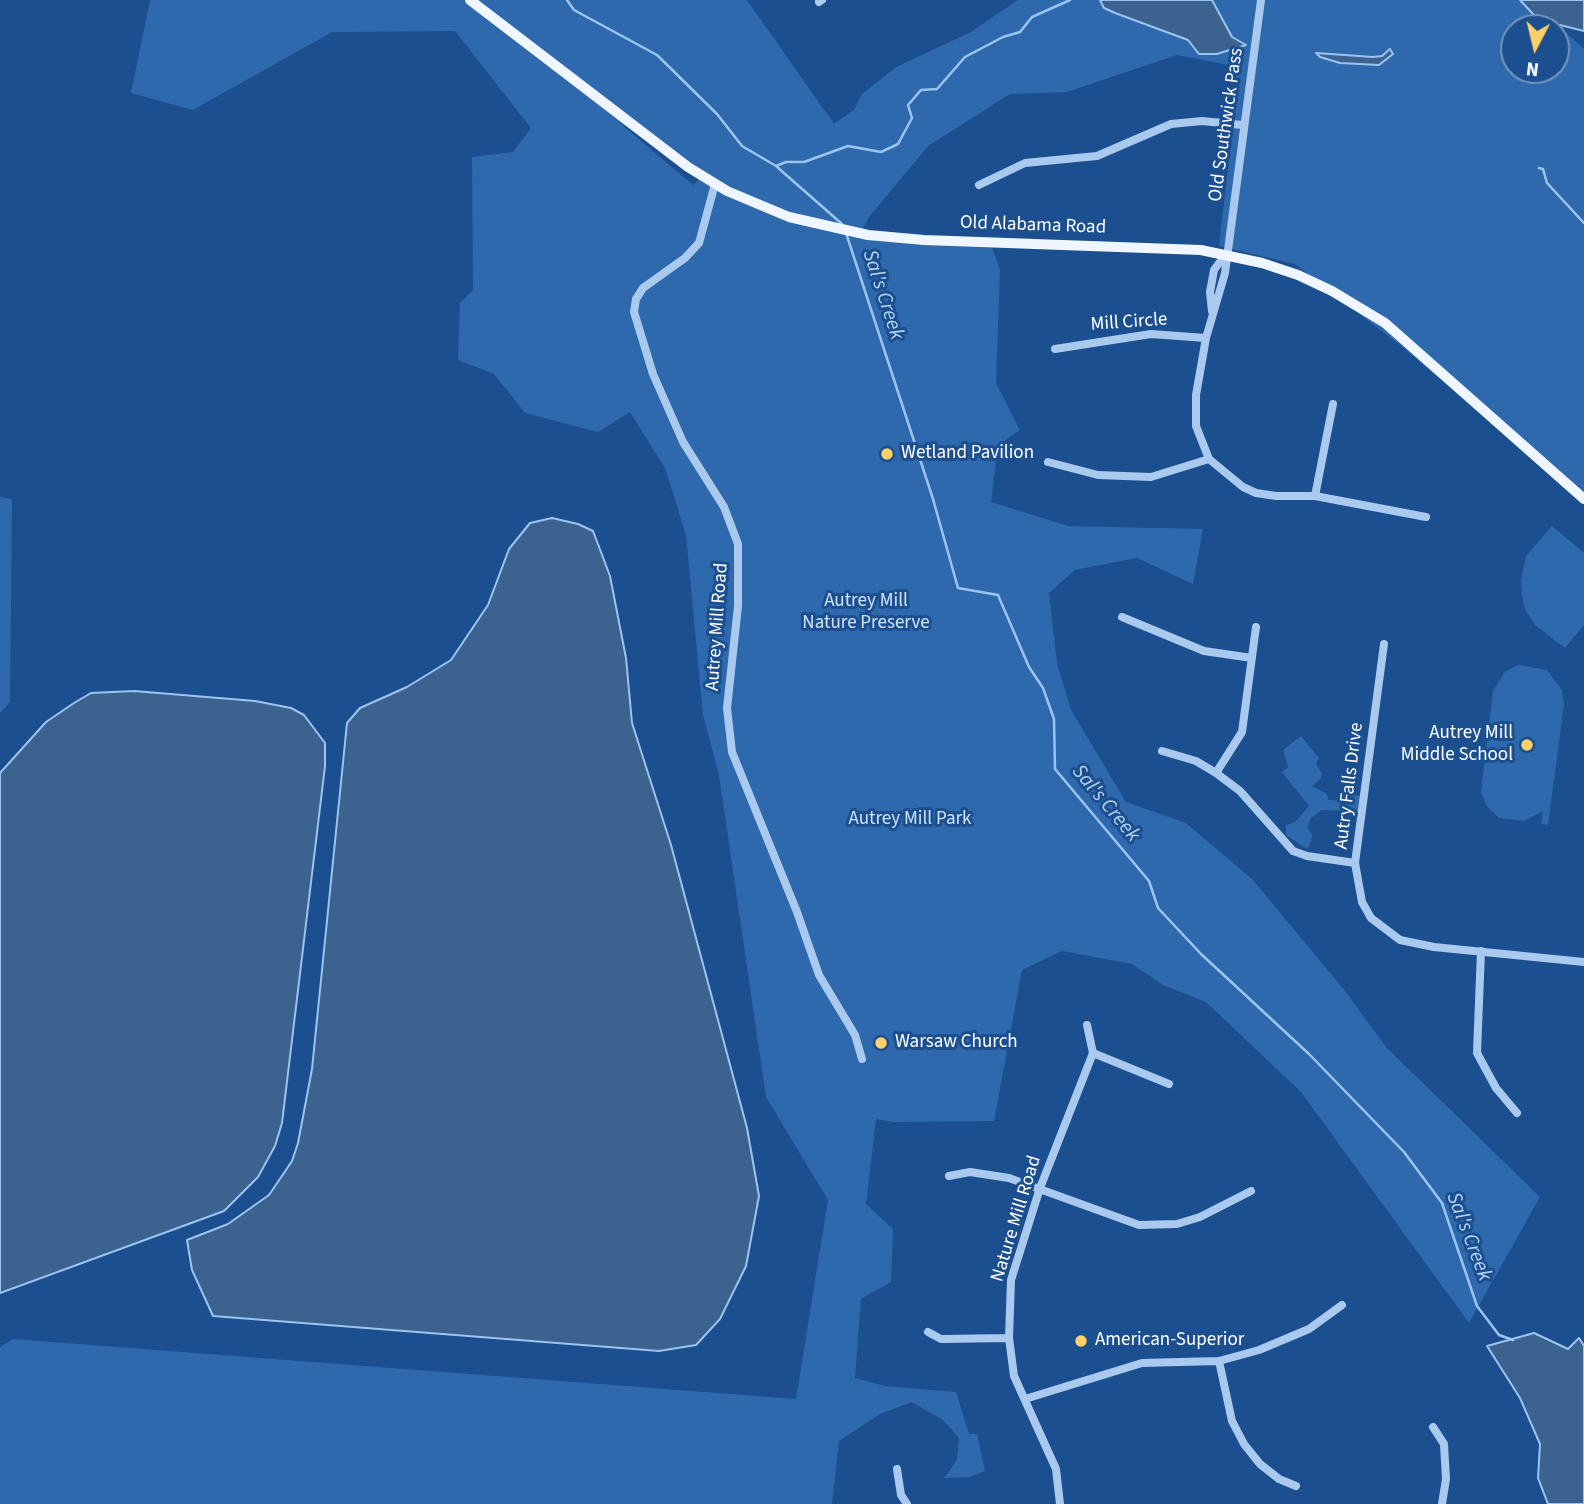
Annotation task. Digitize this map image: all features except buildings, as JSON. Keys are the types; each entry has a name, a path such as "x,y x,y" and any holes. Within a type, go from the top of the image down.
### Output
{"main road":[{"name":"Old Alabama Road","path":"470,0 662,148 715,184 789,217 868,235 1175,248 1226,254 1298,275 1364,309 1404,338 1584,499"}],"street":[{"name":"Old Southwick Pass","path":"1209,459 1196,426 1195,409 1212,311 1209,292 1214,270 1226,254 1261,0"},
{"path":"979,186 1025,163 1097,156 1171,124 1202,121 1243,125"},
{"name":"Autrey Mill Road","path":"715,184 705,231 699,243 685,258 643,288 636,299 634,312 653,374 689,451 724,507 738,544 738,606 727,708 732,752 797,912 819,975 855,1035 862,1059"},
{"name":"Mill Circle","path":"1055,349 1077,343 1151,334 1206,338"},
{"path":"1315,496 1332,404"},
{"path":"1048,462 1098,475 1152,477 1209,459 1243,487 1256,493 1315,496 1426,517"},
{"path":"1122,617 1204,651 1252,658"},
{"path":"1216,773 1242,732 1256,627"},
{"name":"Autry Falls Drive","path":"1384,644 1355,863 1362,902 1379,926 1400,940 1434,947 1584,962"},
{"path":"1161,751 1196,761 1240,791 1293,850 1307,856 1355,863"},
{"path":"1481,951 1477,1053 1496,1088 1517,1113"},
{"path":"1087,1025 1093,1053 1169,1084"},
{"name":"Nature Mill Road","path":"1060,1504 1056,1469 1014,1376 1009,1338 1011,1280 1040,1188 1093,1053"},
{"path":"949,1176 970,1172 1009,1178 1139,1225 1177,1224 1200,1217 1251,1191"},
{"path":"1025,1399 1142,1363 1219,1361 1259,1350 1308,1329 1342,1305"},
{"path":"928,1332 941,1339 1009,1338"},
{"path":"1219,1361 1229,1412 1244,1444 1269,1472 1296,1486"},
{"path":"1433,1427 1444,1444 1446,1479 1442,1504"},
{"path":"897,1469 901,1495 906,1504"}],"green space":[{"path":"150,0 747,0 834,124 854,110 862,94 896,67 971,32 1018,0 1530,0 1545,14 1500,14 1500,84 1570,84 1570,36 1584,49 1584,497 1569,488 1401,346 1295,264 1219,246 1236,98 1234,66 1177,55 1067,92 1010,94 928,146 869,217 860,234 883,239 992,248 1000,270 996,383 1020,430 998,445 991,502 1068,526 1203,529 1193,584 1137,558 1075,570 1049,593 1057,663 1071,710 1126,802 1186,823 1253,880 1345,991 1386,1047 1540,1197 1469,1323 1301,1092 1206,1002 1163,985 1132,964 1062,951 1022,970 994,1121 893,1122 876,1119 866,1204 893,1229 891,1282 861,1299 855,1378 885,1386 956,1392 969,1434 977,1434 985,1471 970,1477 944,1478 957,1460 959,1438 943,1420 912,1402 880,1414 839,1441 832,1504 0,1504 0,1347 13,1339 796,1399 828,1200 766,1097 719,775 703,715 686,535 665,468 630,412 598,432 525,413 494,374 458,360 460,303 473,290 472,157 513,152 531,128 455,31 332,32 193,110 131,93","holes":["615,119 701,177 693,185"]},
{"path":"0,497 12,499 10,702 0,713"},
{"path":"1552,526 1584,553 1584,625 1565,648 1535,625 1525,609 1522,596 1521,580 1526,556"},
{"path":"1518,665 1547,670 1562,690 1564,705 1548,825 1541,824 1543,811 1524,821 1499,818 1486,805 1481,792 1493,691 1505,672"},
{"path":"1301,736 1319,758 1316,764 1322,773 1321,779 1312,786 1327,794 1328,800 1343,801 1344,794 1361,796 1358,811 1322,810 1311,818 1307,828 1312,834 1311,842 1307,849 1286,835 1286,825 1295,822 1309,806 1282,772 1288,767 1283,750"}],"shaded area":[{"path":"1100,0 1212,0 1232,37 1246,45 1217,54 1199,54 1188,40 1104,8"},
{"path":"1520,0 1584,0 1584,31 1570,28 1570,14 1533,14"},
{"path":"1390,49 1393,54 1379,65 1340,63 1320,57 1316,53 1373,57 1382,56"},
{"path":"552,518 578,524 593,531 610,576 626,658 632,723 671,845 747,1128 759,1196 746,1266 720,1319 696,1345 659,1351 213,1316 192,1270 187,1240 228,1224 269,1195 292,1161 298,1143 312,1069 347,723 360,708 407,687 451,660 488,605 509,549 530,523"},
{"path":"134,691 255,701 291,708 304,715 325,743 325,766 282,1123 275,1146 258,1177 224,1211 0,1293 0,773 46,722 74,703 91,693"},
{"path":"1534,1333 1568,1349 1579,1338 1584,1346 1584,1504 1548,1504 1538,1478 1540,1444 1520,1398 1487,1346"}],"waterway":[{"path":"567,0 574,10 657,55 717,114 742,146 776,166 842,224"},
{"path":"776,166 786,162 804,162 848,146 881,152 898,144 912,118 908,105 921,90 937,89 965,57 1003,37 1020,32 1032,17 1070,0"},
{"path":"1539,168 1543,169 1547,183 1584,223"},
{"name":"Sal's Creek","path":"846,233 933,499 958,588 998,595 1029,667 1043,688 1054,719 1055,769 1149,881 1158,908 1201,954 1309,1054 1404,1152 1442,1203 1477,1306 1499,1335"},
{"path":"1499,1335 1513,1340"}],"place":[{"name":"Wetland Pavilion","path":"887,454"},
{"name":"Autrey Mill Middle School","path":"1527,745"},
{"name":"Warsaw Church","path":"881,1043"},
{"name":"American-Superior","path":"1081,1341"}],"park label":[{"name":"Autrey Mill Nature Preserve","path":"866,613"},
{"name":"Autrey Mill Park","path":"910,820"}]}
